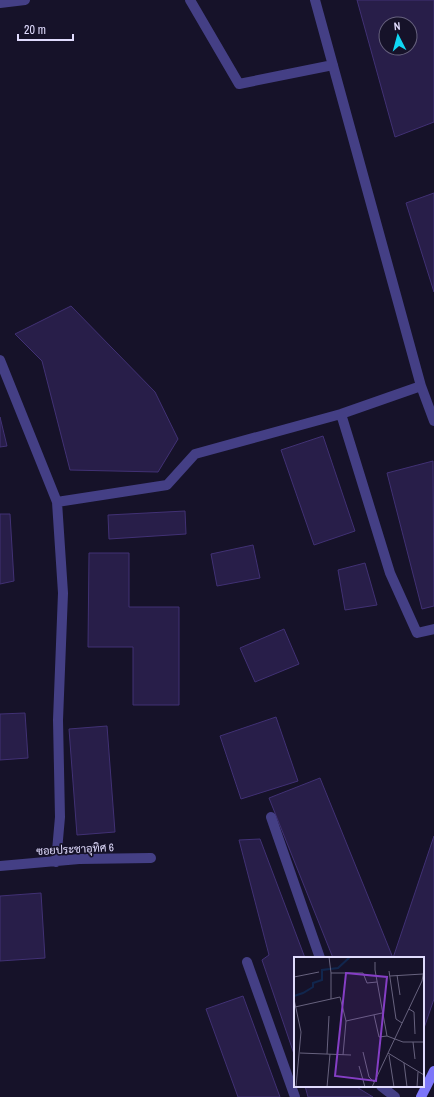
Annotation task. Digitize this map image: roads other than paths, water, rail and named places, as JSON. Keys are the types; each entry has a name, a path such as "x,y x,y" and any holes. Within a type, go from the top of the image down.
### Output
{"street":[{"path":"0,3 25,0"},
{"path":"190,0 239,84 333,65"},
{"path":"316,0 422,386 434,421"},
{"path":"0,360 56,502 63,593 58,720 60,817 56,862"},
{"path":"56,502 167,484 195,454 341,414 422,386"},
{"path":"341,414 390,572 417,633 434,629"},
{"path":"271,817 320,957"},
{"name":"ซอยประชาอุทิศ 6","path":"0,866 80,859 151,858"},
{"path":"247,962 295,1097"},
{"path":"421,1097 434,1071"},
{"path":"382,1087 396,1097"}]}
